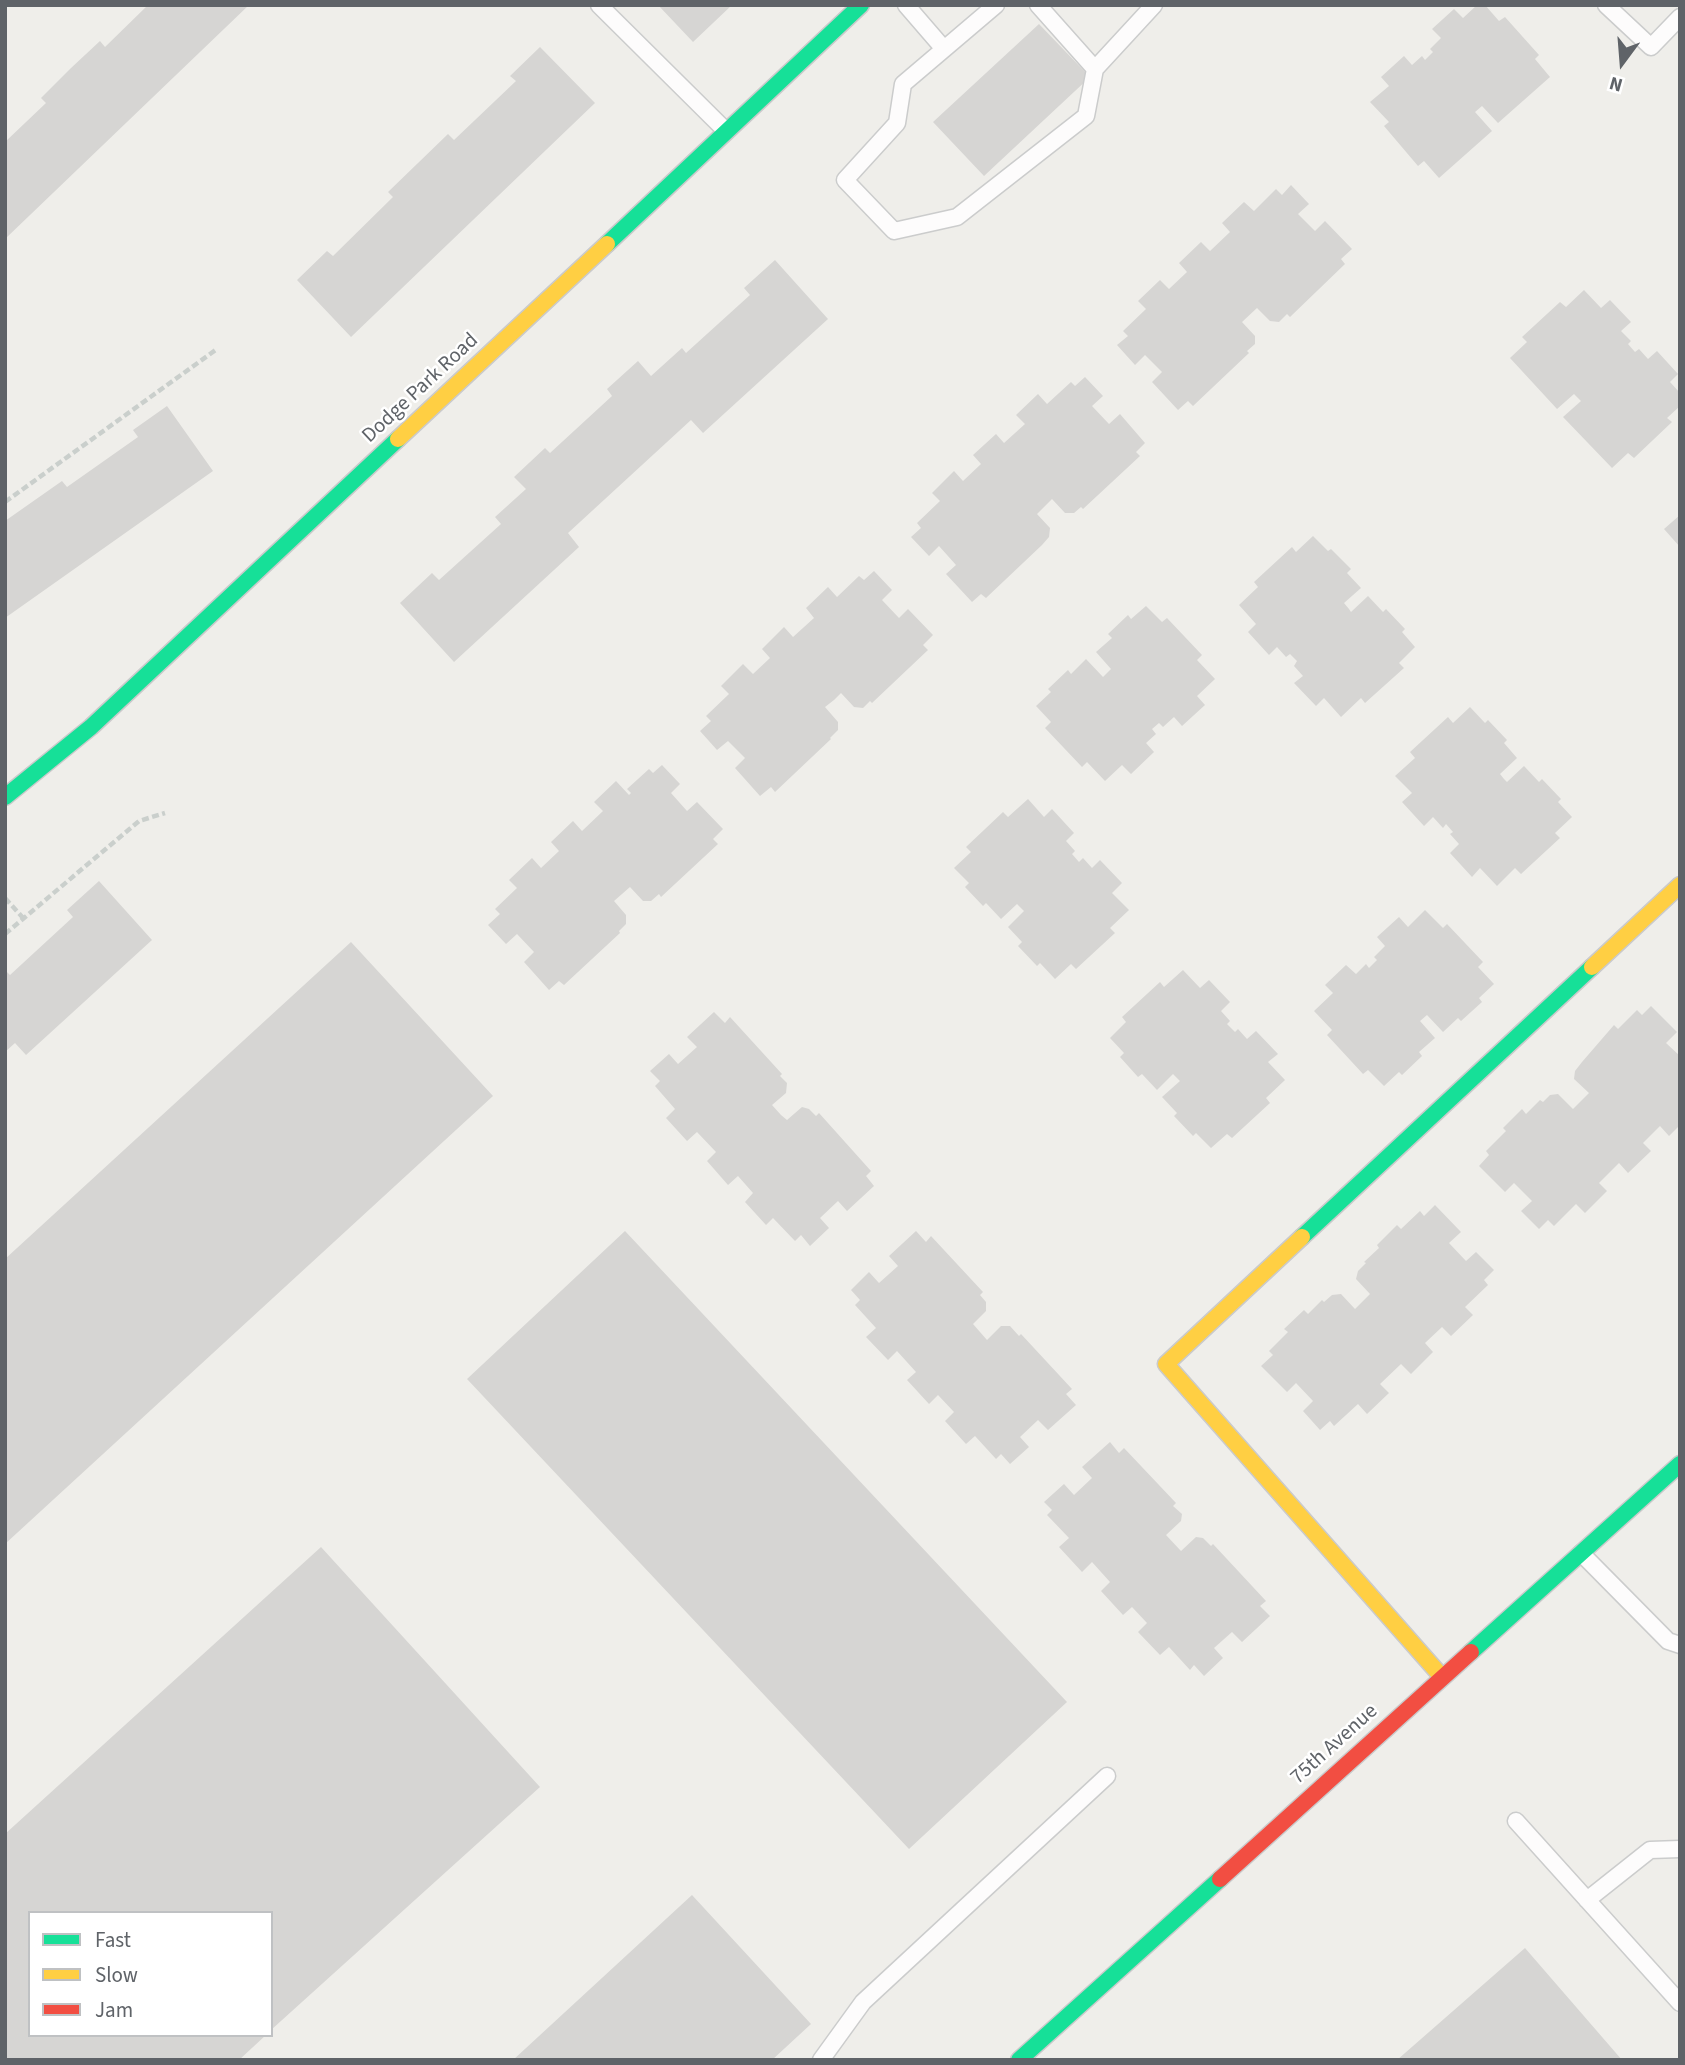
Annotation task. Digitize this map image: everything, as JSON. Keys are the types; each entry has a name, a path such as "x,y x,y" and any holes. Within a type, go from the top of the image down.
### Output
{"street":[{"name":"Dodge Park Road","path":"5,797 91,727 861,5"},
{"path":"1442,1677 1166,1364 1680,884"},
{"name":"75th Avenue","path":"1019,2060 1680,1464"}],"lane":[{"path":"599,5 726,131"},
{"path":"906,5 944,49"},
{"path":"996,5 903,83 897,123 845,180 894,231 957,217 1086,116 1095,69 1154,5"},
{"path":"1038,5 1095,69"},
{"path":"1606,5 1651,47 1680,17"},
{"path":"1581,1553 1668,1641 1680,1645"},
{"path":"821,2060 863,2002 1107,1776"},
{"path":"1516,1821 1680,2003"},
{"path":"1587,1900 1650,1850 1680,1849"}],"path":[{"path":"5,502 217,349"},
{"path":"5,934 139,821 165,813"},
{"path":"5,898 24,919"}],"building":[{"path":"148,5 249,5 5,239 5,142 46,103 41,98 71,68 100,41 105,47"},
{"path":"658,5 732,5 693,42"},
{"path":"1477,5 1485,5 1499,21 1505,17 1539,55 1535,59 1550,77 1498,123 1482,106 1475,112 1492,131 1439,178 1424,161 1418,166 1384,126 1389,122 1370,102 1389,86 1381,77 1404,56 1412,65 1422,56 1425,60 1433,52 1430,49 1441,38 1432,29 1454,9 1463,18"},
{"path":"1039,24 1090,77 984,176 933,122"},
{"path":"540,47 595,103 351,337 297,280 327,251 333,256 393,197 388,192 448,134 454,140 516,81 510,76"},
{"path":"1291,185 1309,204 1298,214 1315,231 1325,221 1352,249 1341,259 1345,264 1290,317 1287,314 1279,322 1270,321 1257,308 1242,322 1255,336 1255,344 1247,351 1249,353 1193,406 1188,401 1178,410 1152,382 1162,372 1145,355 1135,365 1117,345 1128,336 1123,331 1146,309 1138,301 1160,280 1169,289 1187,272 1179,263 1201,242 1210,251 1230,232 1222,223 1244,202 1254,211 1276,189 1282,195"},
{"path":"775,260 828,319 703,433 691,420 568,533 579,547 454,662 400,603 432,573 439,580 501,524 495,517 526,489 514,477 545,448 550,453 612,396 607,389 638,361 651,376 682,348 686,353 750,295 744,288"},
{"path":"1584,290 1601,308 1610,300 1631,322 1621,331 1631,341 1628,344 1635,352 1639,349 1648,359 1657,351 1678,374 1670,382 1680,393 1680,406 1667,418 1672,422 1634,458 1628,453 1612,468 1563,417 1581,401 1574,394 1557,409 1510,358 1527,342 1522,337 1560,302 1566,307"},
{"path":"1085,377 1103,396 1092,406 1109,424 1120,414 1145,443 1136,452 1140,456 1083,509 1081,507 1074,513 1065,513 1052,499 1037,514 1050,528 1049,537 986,598 981,594 972,602 946,574 956,565 939,546 929,556 911,537 921,528 917,523 940,501 932,493 954,471 963,481 981,464 973,455 996,434 1004,443 1025,424 1016,415 1038,394 1047,404 1071,382 1075,386"},
{"path":"167,406 213,471 5,618 5,521 62,481 67,487 138,437 133,430"},
{"path":"1680,515 1680,547 1664,529"},
{"path":"1313,536 1351,569 1347,573 1361,588 1344,603 1351,612 1368,596 1383,612 1386,609 1405,629 1402,632 1415,647 1399,663 1404,668 1365,703 1361,698 1341,717 1324,698 1316,706 1294,683 1303,676 1294,666 1297,661 1290,654 1286,657 1277,647 1269,655 1248,632 1256,624 1239,605 1258,587 1254,582 1292,547 1296,552"},
{"path":"874,571 892,590 882,600 899,618 908,609 933,635 923,645 928,650 872,703 870,701 863,708 854,707 841,693 825,707 838,722 838,730 831,739 775,792 771,787 760,796 735,768 745,758 728,741 717,750 700,731 711,721 706,716 729,694 721,686 743,664 753,674 770,658 762,649 784,627 793,637 814,618 806,608 828,587 837,597 859,576 864,580"},
{"path":"1146,606 1162,622 1167,618 1202,655 1197,660 1215,679 1197,696 1205,705 1182,726 1174,717 1163,727 1159,723 1152,729 1156,734 1146,743 1154,752 1131,774 1122,765 1105,781 1087,762 1082,767 1045,728 1051,722 1036,706 1051,692 1048,689 1068,670 1071,674 1086,659 1103,677 1111,669 1096,652 1112,638 1108,634 1128,615 1131,619"},
{"path":"1470,707 1485,723 1488,720 1507,740 1504,743 1517,758 1500,774 1504,779 1507,782 1524,766 1539,782 1542,779 1561,799 1558,802 1572,817 1555,833 1560,838 1521,874 1515,868 1497,886 1480,868 1472,877 1450,853 1459,844 1446,824 1443,828 1433,817 1424,826 1402,802 1412,793 1395,776 1415,758 1410,752 1448,717 1453,723"},
{"path":"662,765 680,784 671,793 687,811 697,802 723,829 713,839 718,844 661,897 659,894 651,901 643,901 630,887 614,901 626,915 626,924 620,933 564,985 559,981 549,990 524,962 534,952 517,934 506,944 488,925 500,914 495,909 517,888 509,880 532,858 541,868 559,851 551,842 573,821 582,831 603,811 594,802 616,781 629,795 631,793 627,789 649,769 653,773"},
{"path":"1028,799 1044,817 1052,809 1074,833 1066,841 1075,851 1072,854 1079,862 1083,858 1092,868 1100,860 1122,883 1112,893 1129,910 1110,928 1115,933 1076,969 1071,964 1055,979 1040,963 1037,966 1018,946 1022,942 1008,927 1024,911 1017,904 1001,919 986,903 983,906 965,887 969,883 954,868 971,852 966,847 1003,812 1008,817"},
{"path":"99,881 152,940 26,1055 15,1043 5,1052 5,970 10,975 73,917 67,910"},
{"path":"1425,910 1443,928 1447,924 1483,962 1478,967 1494,984 1479,998 1482,1002 1461,1021 1458,1018 1443,1032 1427,1015 1420,1021 1435,1038 1419,1052 1422,1056 1402,1075 1399,1072 1384,1086 1368,1070 1363,1074 1327,1035 1332,1030 1314,1011 1333,993 1325,985 1346,965 1356,974 1366,964 1369,968 1377,960 1374,957 1385,946 1377,937 1399,917 1408,927"},
{"path":"351,942 493,1096 5,1544 5,1259"},
{"path":"1183,970 1200,988 1209,980 1230,1002 1221,1011 1230,1021 1227,1024 1235,1032 1238,1029 1247,1039 1256,1031 1278,1054 1268,1062 1285,1080 1266,1098 1270,1103 1232,1138 1227,1134 1211,1148 1196,1133 1193,1136 1174,1116 1177,1113 1162,1097 1180,1081 1173,1074 1157,1090 1142,1074 1138,1077 1120,1057 1124,1053 1110,1038 1126,1022 1122,1017 1160,982 1164,987"},
{"path":"1651,1006 1677,1032 1666,1043 1680,1056 1680,1125 1669,1136 1660,1126 1643,1143 1651,1151 1628,1173 1619,1163 1599,1183 1607,1191 1585,1213 1576,1204 1554,1226 1548,1220 1539,1229 1521,1211 1532,1201 1514,1183 1505,1192 1479,1166 1489,1155 1486,1151 1506,1131 1503,1128 1522,1109 1526,1114 1540,1100 1543,1102 1550,1095 1558,1094 1573,1109 1589,1093 1574,1079 1575,1071 1614,1025 1618,1029 1637,1010 1642,1015"},
{"path":"714,1012 725,1023 730,1017 782,1074 780,1076 787,1083 786,1093 772,1105 781,1115 787,1120 802,1107 809,1109 816,1116 819,1113 871,1171 866,1176 874,1186 847,1211 838,1201 820,1218 829,1228 810,1246 801,1235 795,1241 773,1218 766,1225 745,1202 753,1193 738,1176 728,1185 707,1161 716,1152 697,1132 687,1141 666,1118 675,1109 655,1086 660,1081 650,1071 669,1054 678,1064 697,1047 687,1037"},
{"path":"1435,1205 1461,1232 1449,1243 1466,1261 1476,1252 1494,1270 1484,1280 1488,1285 1465,1307 1473,1315 1451,1336 1442,1327 1425,1343 1433,1352 1411,1374 1401,1364 1380,1384 1389,1393 1367,1414 1358,1404 1334,1426 1330,1421 1320,1430 1303,1411 1313,1401 1296,1383 1287,1392 1261,1366 1273,1355 1269,1351 1288,1332 1284,1329 1304,1310 1308,1314 1322,1300 1324,1302 1332,1295 1341,1294 1355,1309 1370,1294 1356,1279 1358,1271 1379,1248 1377,1245 1397,1225 1401,1229 1420,1211 1424,1216"},
{"path":"625,1231 1067,1702 909,1849 467,1379"},
{"path":"916,1231 926,1242 931,1236 983,1292 980,1295 986,1302 986,1311 973,1324 987,1340 1001,1326 1010,1326 1019,1336 1021,1334 1072,1389 1066,1394 1076,1405 1048,1430 1038,1420 1020,1437 1029,1447 1010,1464 1001,1454 996,1459 975,1436 966,1444 945,1421 954,1412 938,1395 929,1404 907,1380 916,1372 897,1351 888,1360 866,1337 876,1328 855,1305 860,1300 851,1290 869,1272 879,1283 898,1266 889,1256"},
{"path":"1110,1442 1119,1453 1124,1448 1176,1503 1173,1506 1182,1514 1181,1521 1166,1535 1181,1551 1196,1537 1203,1538 1211,1546 1213,1544 1266,1601 1260,1606 1270,1616 1242,1642 1232,1632 1214,1648 1223,1658 1204,1676 1194,1665 1190,1670 1169,1647 1160,1655 1138,1632 1147,1623 1132,1607 1123,1615 1101,1591 1110,1582 1092,1562 1082,1572 1059,1547 1069,1538 1047,1515 1052,1510 1044,1502 1064,1484 1074,1495 1092,1478 1082,1467"},
{"path":"321,1547 540,1787 273,2028 273,1911 28,1911 28,2037 264,2037 239,2060 5,2060 5,1834"},
{"path":"692,1895 811,2024 772,2060 513,2060"},
{"path":"1525,1948 1622,2060 1397,2060"}],"traffic: fast":[{"path":"607,244 861,5"},
{"path":"5,797 91,727 398,439"},
{"path":"1302,1237 1592,967"},
{"path":"1471,1652 1680,1464"},
{"path":"1019,2060 1220,1879"}],"traffic: slow":[{"path":"398,439 607,244"},
{"path":"1592,967 1680,885"},
{"path":"1302,1237 1166,1364 1442,1677"}],"traffic: jam":[{"path":"1220,1879 1471,1652"}]}
